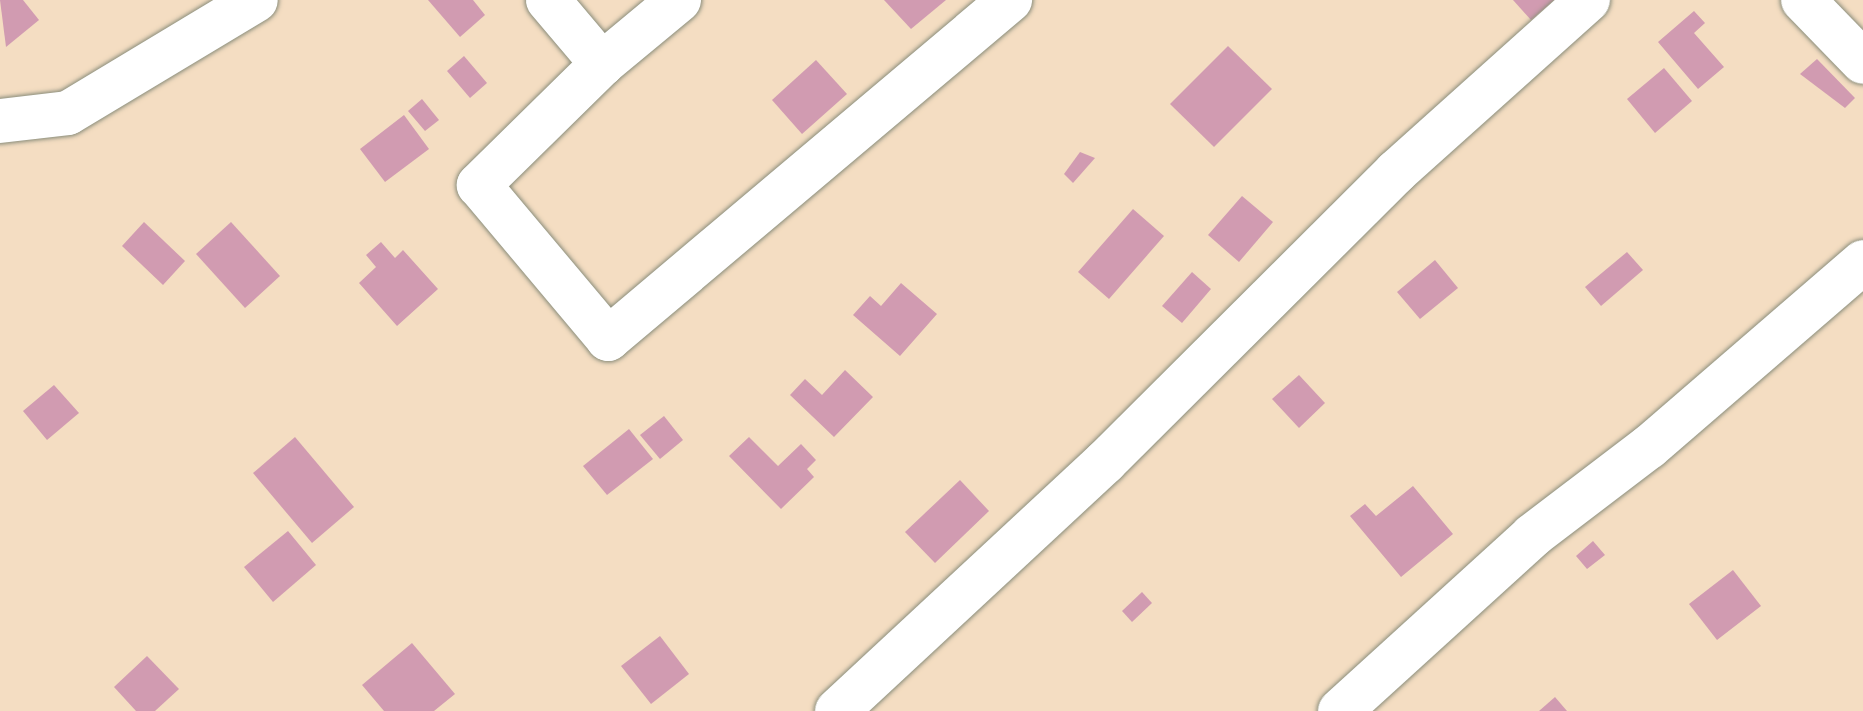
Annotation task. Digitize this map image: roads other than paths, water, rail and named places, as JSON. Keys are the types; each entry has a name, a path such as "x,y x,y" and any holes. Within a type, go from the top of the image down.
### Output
{"street":[{"path":"0,121 68,113 256,0"},
{"path":"548,0 602,64"},
{"path":"679,0 602,64 479,185 608,339 1010,0"},
{"path":"837,711 1105,462 1396,172 1588,0"},
{"path":"1803,0 1863,62"},
{"path":"1340,711 1509,557 1863,262"}]}
